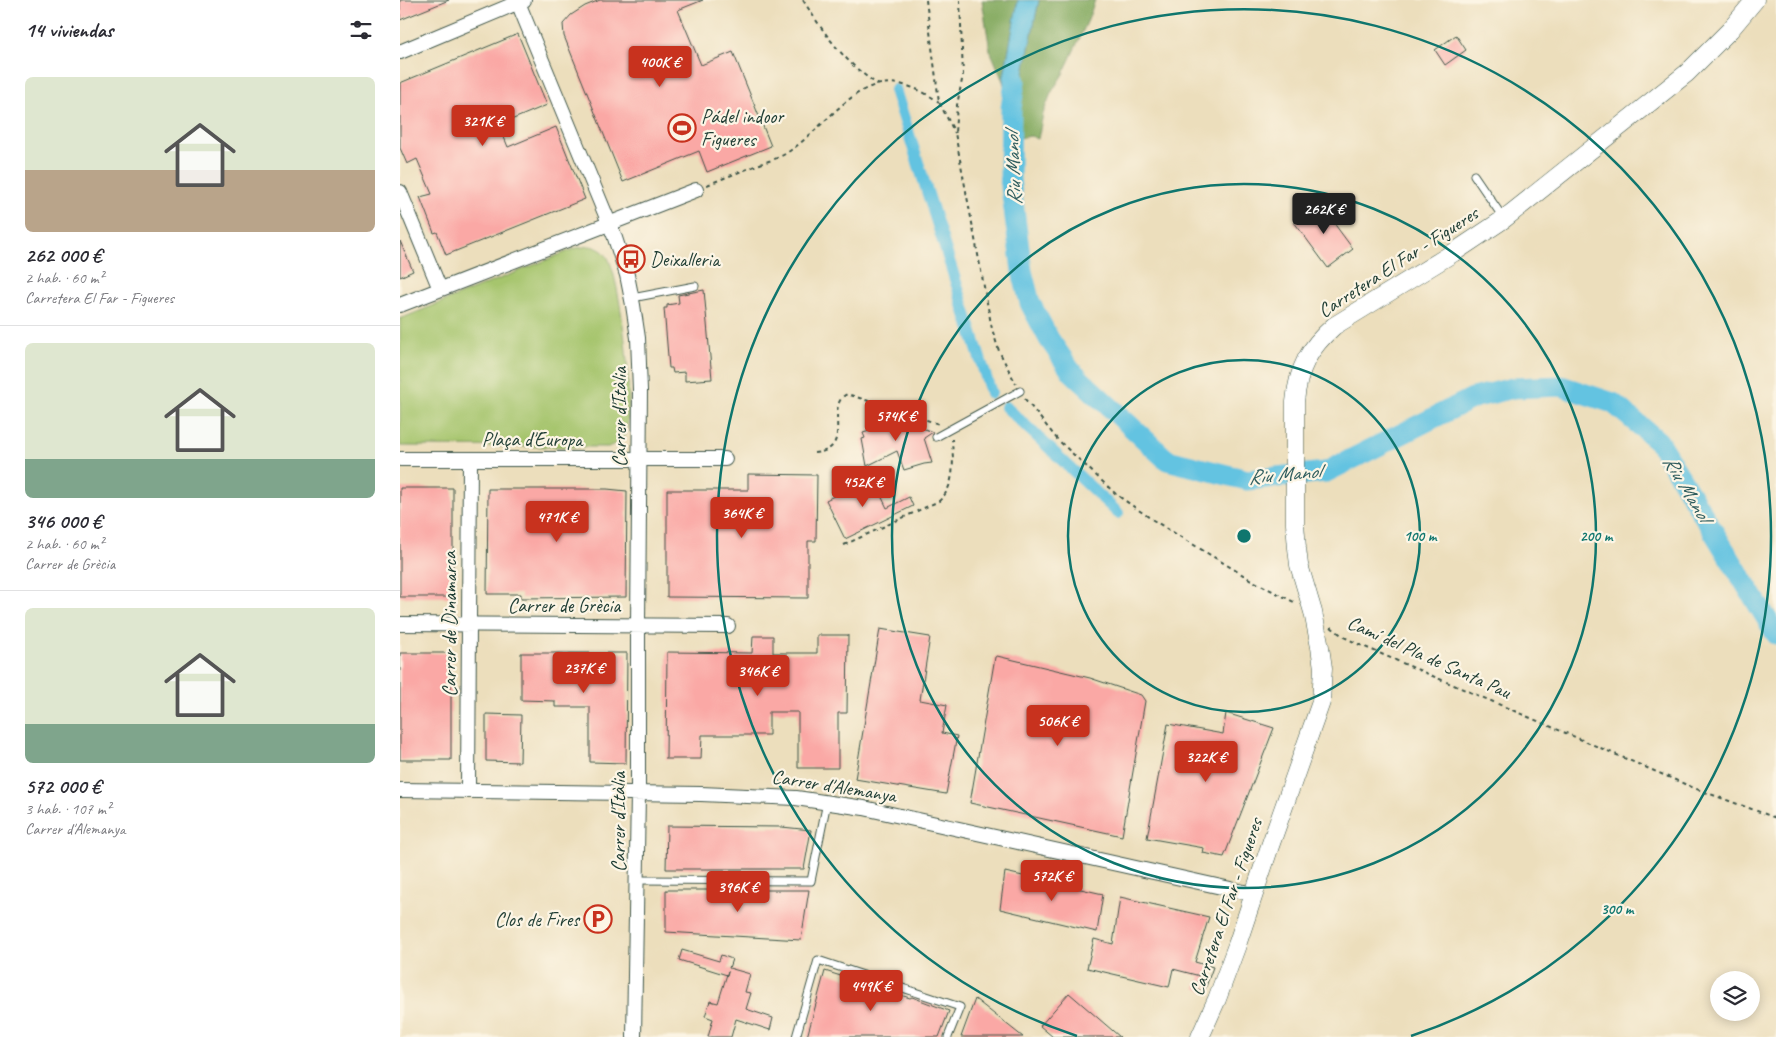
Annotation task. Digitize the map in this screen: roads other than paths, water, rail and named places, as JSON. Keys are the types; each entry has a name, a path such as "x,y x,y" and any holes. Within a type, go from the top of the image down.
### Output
{"street":[{"name":"Carretera El Far - Figueres","path":"1200,1037 1217,998 1321,702 1323,668 1313,612 1299,565 1295,524 1296,384 1303,364 1322,337 1353,313 1453,254 1504,219 1687,73 1730,30 1755,0"},
{"path":"400,52 519,1"},
{"name":"Carrer d'Itàlia","path":"519,1 619,249 632,298 639,352 641,410 634,1037"},
{"path":"400,305 696,190"},
{"path":"400,192 440,289"},
{"name":"Carrer de Dinamarca","path":"468,790 470,458"},
{"name":"Plaça d'Europa","path":"400,459 725,459"},
{"name":"Carrer de Grècia","path":"400,624 728,626"},
{"name":"Carrer d'Alemanya","path":"400,790 761,795 827,802 864,808 1253,894"}],"lane":[{"path":"1474,175 1504,219"},
{"path":"632,298 695,286"},
{"path":"936,437 1020,391"},
{"path":"637,880 811,881 827,802"},
{"path":"796,1037 818,960 960,1006 948,1037"}],"water":[{"path":"1018,0 1039,0 1020,91 1018,138 1003,81"}],"waterway":[{"name":"Riu Manol","path":"1015,81 1011,108 1010,179 1022,271 1030,303 1049,339 1071,371 1167,460 1247,480 1326,472 1473,398 1513,388 1561,386 1613,403 1658,441 1776,634"},
{"path":"895,90 991,393"},
{"path":"1006,407 1118,513"}],"place":[{"name":"Pádel indoor Figueres","path":"682,128"},
{"name":"Deixalleria","path":"631,259"},
{"name":"Clos de Fires","path":"598,919"}]}
